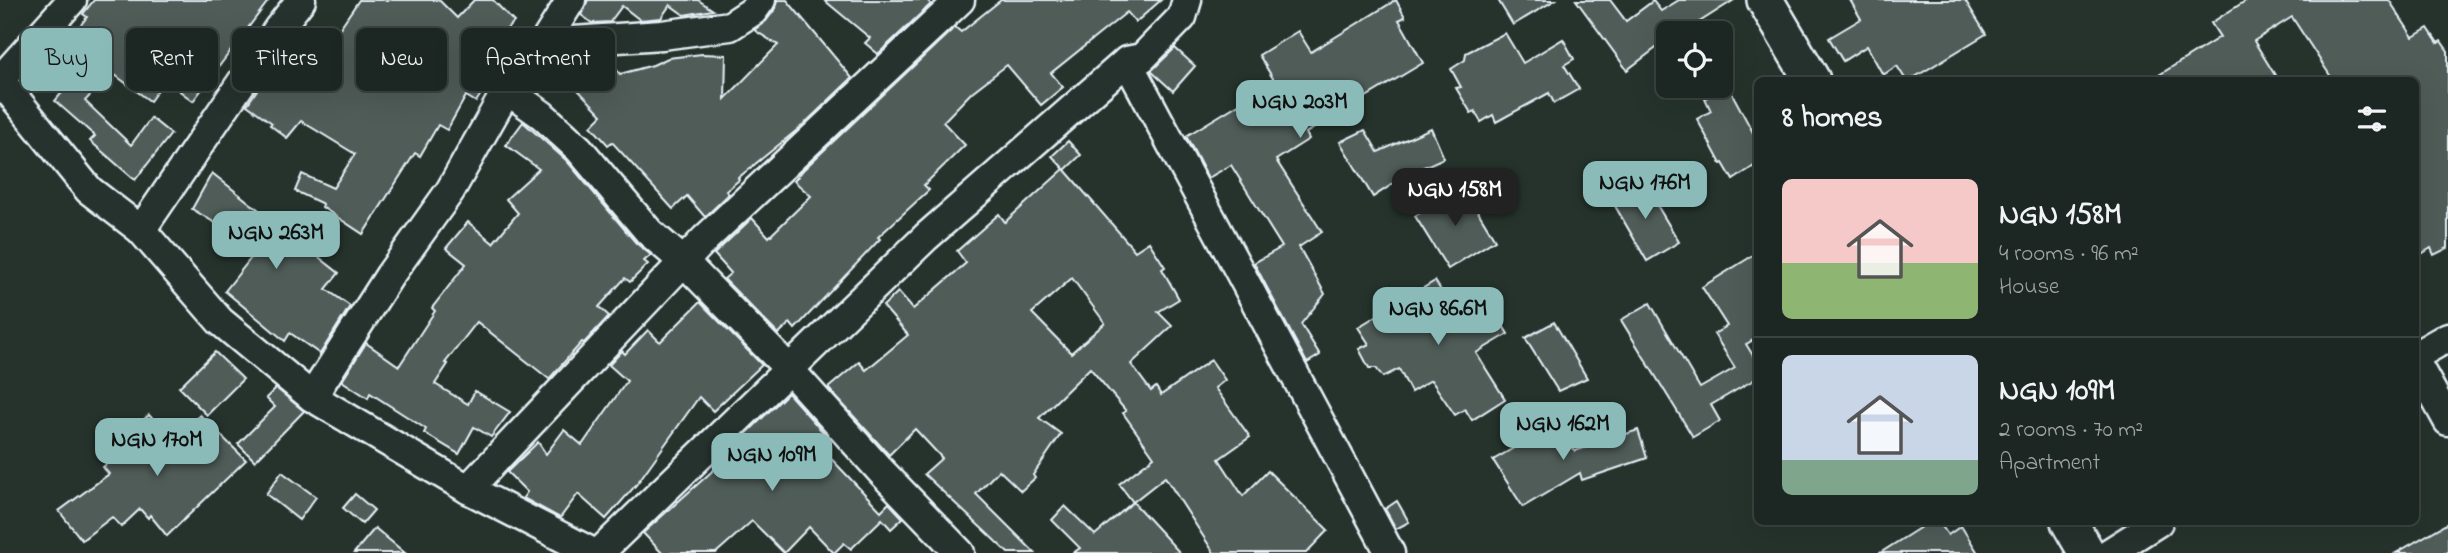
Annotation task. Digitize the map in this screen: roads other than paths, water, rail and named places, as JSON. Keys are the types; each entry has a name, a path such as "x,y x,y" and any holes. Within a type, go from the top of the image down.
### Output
{"street":[{"path":"72,0 0,80 89,190 141,230 220,321 312,397 468,489 593,553"},
{"path":"141,230 278,29 301,0"},
{"path":"553,28 571,0"},
{"path":"615,38 730,26 753,11 761,0"},
{"path":"468,489 731,215 960,0"},
{"path":"600,553 926,237 1127,61 1142,58 1182,17 1186,0"},
{"path":"1765,0 1810,77"},
{"path":"1127,61 1390,553"},
{"path":"312,397 390,275 450,191 506,91"},
{"path":"508,91 542,115 579,149 649,232 685,263 788,368 879,469 960,553"},
{"path":"2419,356 2448,337"},
{"path":"2419,367 2448,421"},
{"path":"2071,525 2087,553"},
{"path":"2109,553 2153,525"}]}
